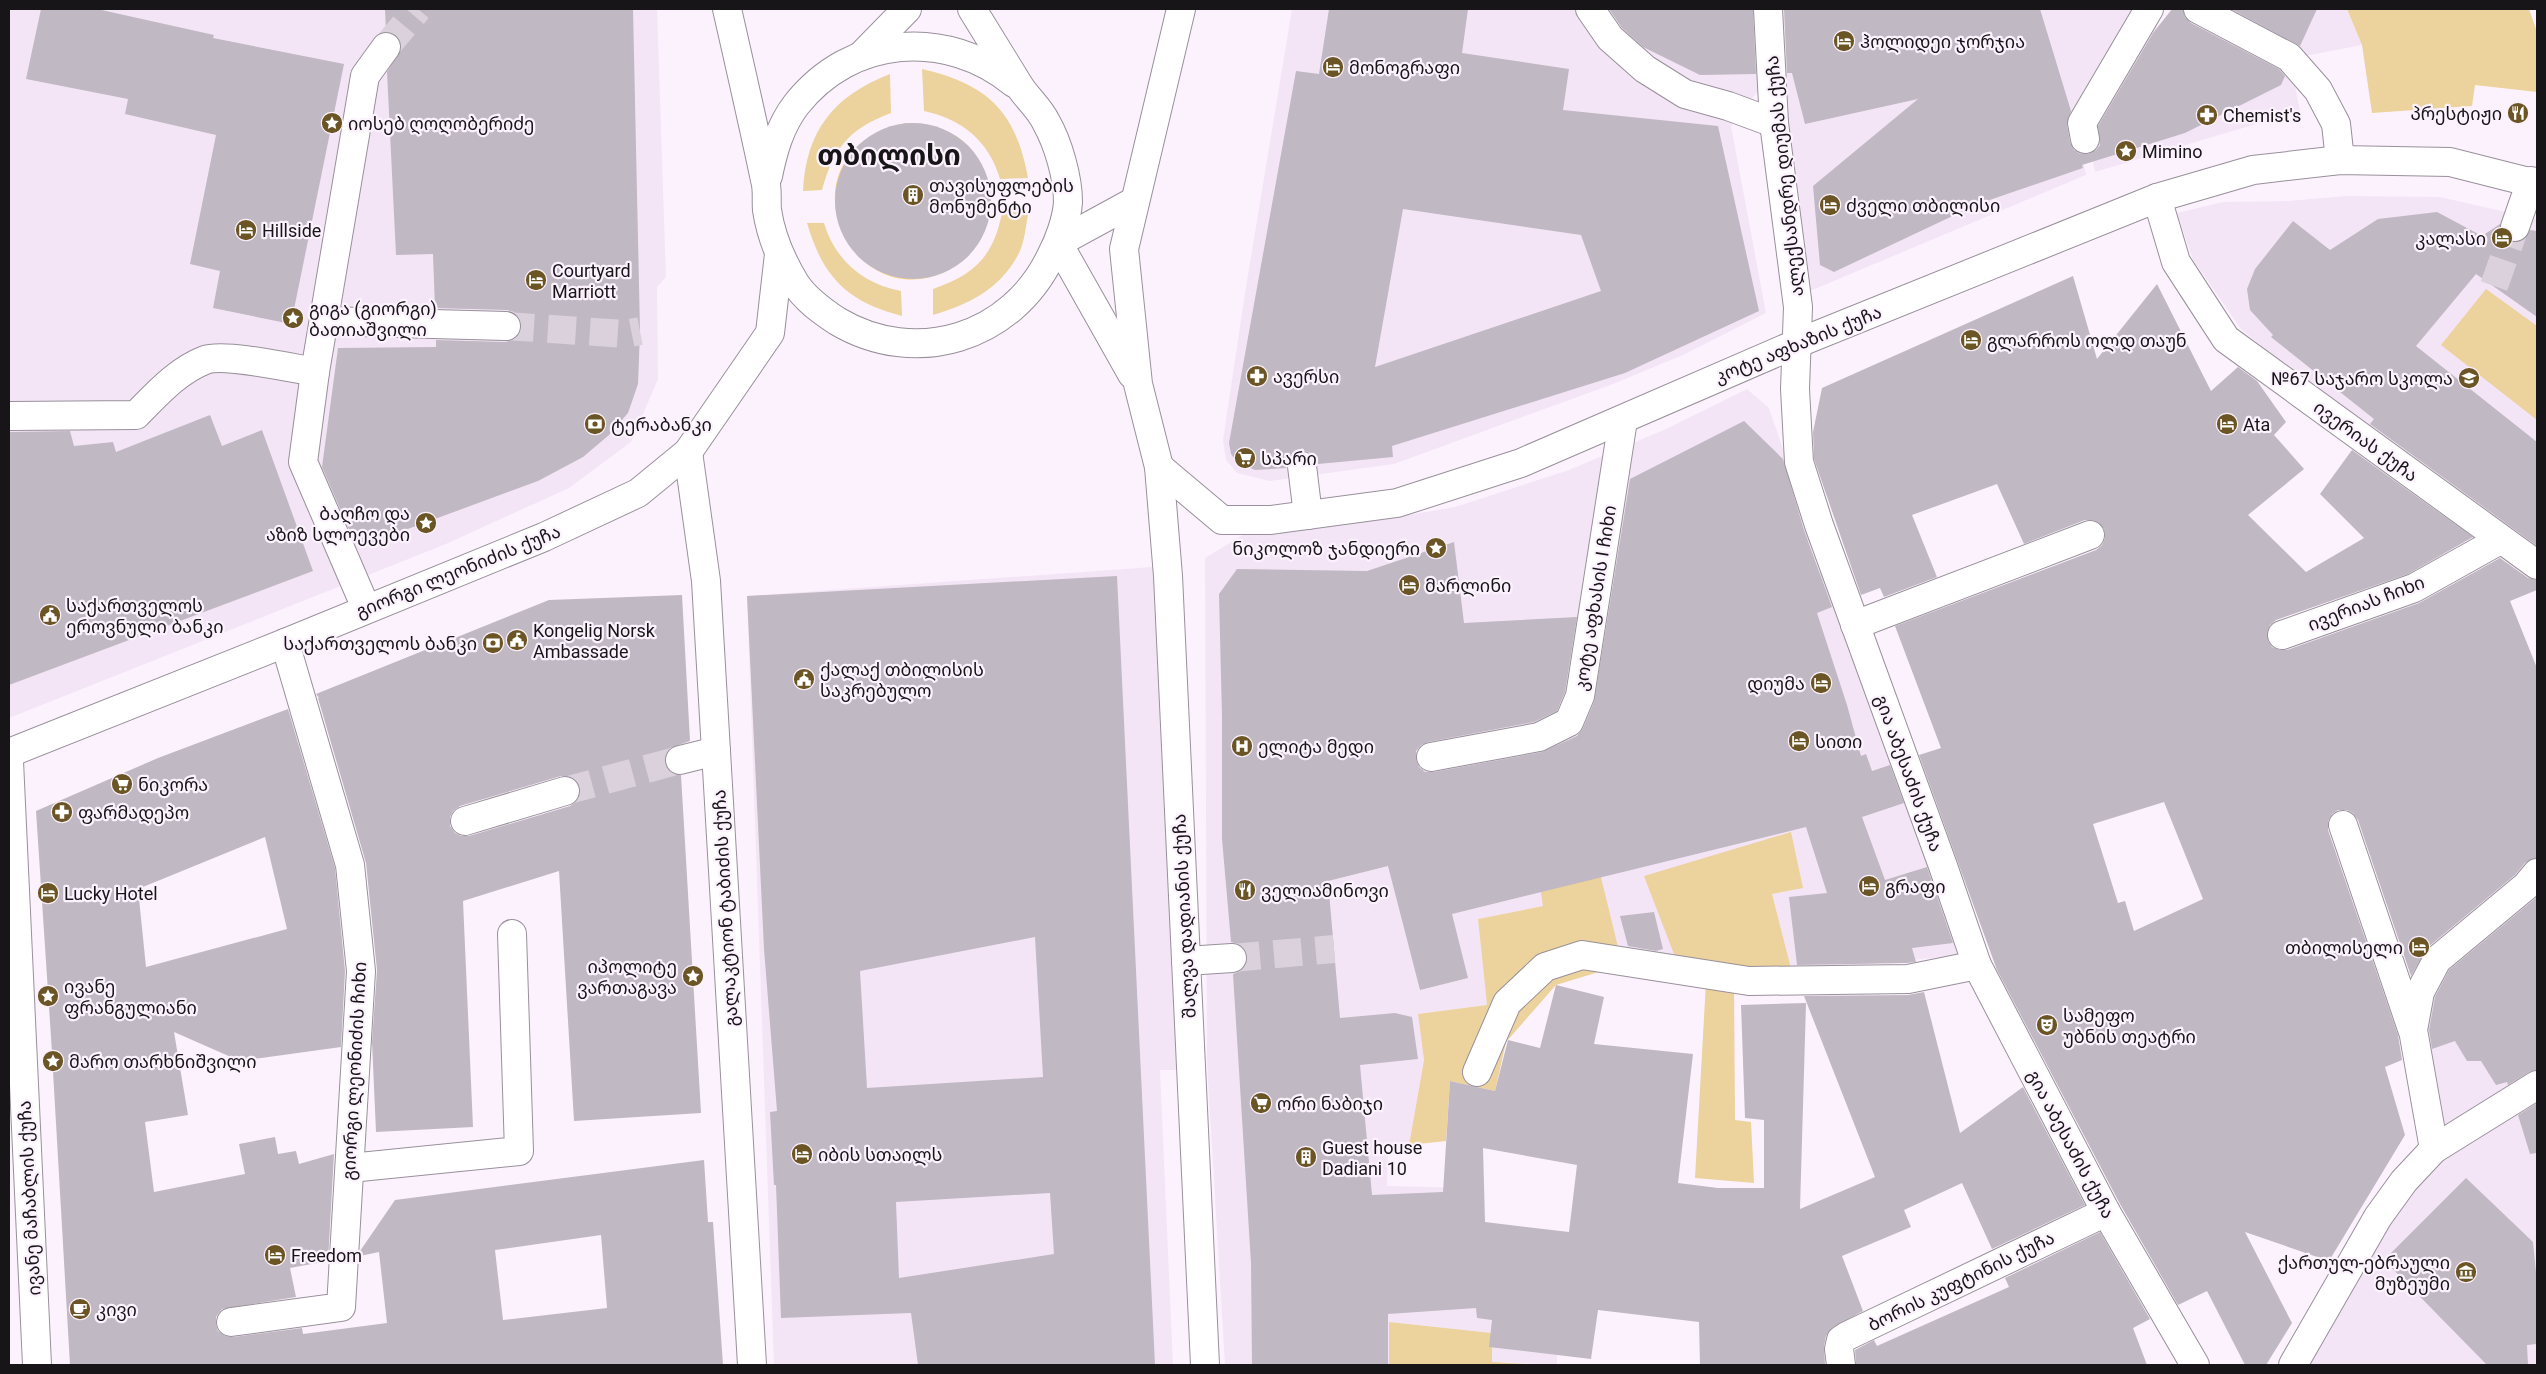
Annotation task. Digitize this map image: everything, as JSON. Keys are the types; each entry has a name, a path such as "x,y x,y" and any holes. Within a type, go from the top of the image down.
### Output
{"street":[{"path":"727,9 766,184 770,232 778,254 797,286 822,311 852,330 886,341 922,344 958,338 991,324 1019,303 1042,275 1058,243 1068,202 1061,156 1046,120 1022,90 972,9"},
{"path":"861,56 907,9"},
{"path":"1159,467 1138,384 1124,249 1181,9"},
{"path":"1590,9 1610,38 1645,69 1685,94 1774,123"},
{"name":"ალექსანდრე დიუმას ქუჩა","path":"1768,9 1774,123 1798,307 1798,343"},
{"path":"2085,139 2082,123 2149,9"},
{"path":"2198,9 2290,57 2318,90 2336,124 2340,160"},
{"path":"766,184 775,142 796,106 825,76 861,56 904,46 930,46 964,53 995,68 1022,90"},
{"path":"366,608 303,462 315,372 365,76 386,47"},
{"name":"კოტე აფხაზის ქუჩა","path":"1159,467 1222,520 1271,520 1397,503 1521,463 1798,343 2157,198 2253,170 2340,160 2450,162 2534,182"},
{"path":"2515,227 2534,182"},
{"name":"ივერიას ქუჩა","path":"2157,198 2176,262 2226,339 2500,540 2537,565"},
{"path":"1058,243 1135,201"},
{"path":"1058,243 1138,384"},
{"name":"გიორგი ლეონიძის ქუჩა","path":"9,753 285,643 638,494 688,452 770,333 778,254"},
{"path":"324,321 506,326"},
{"name":"გია აბესაძის ქუჩა","path":"1798,343 1795,389 1800,462 1855,625 1944,866 1977,965 2106,1212 2195,1365"},
{"path":"9,416 136,415 170,381 206,359 242,359 315,372"},
{"name":"კოტე აფხასის I ჩიხი","path":"1431,756 1538,737 1569,722 1580,696 1623,420"},
{"name":"გალაკტიონ ტაბიძის ქუჩა","path":"688,452 706,581 752,1365"},
{"path":"1302,466 1308,515"},
{"name":"შალვა დადიანის ქუჩა","path":"1159,467 1168,576 1205,1365"},
{"path":"1855,625 2090,535"},
{"name":"ივერიას ჩიხი","path":"2282,635 2414,588 2500,540"},
{"name":"გიორგი ლეონიძის ჩიხი","path":"231,1322 341,1307 361,971 350,865 285,643"},
{"path":"680,760 716,751"},
{"name":"ივანე მაჩაბლის ქუჩა","path":"9,761 37,1365"},
{"path":"465,821 565,790"},
{"path":"2343,825 2413,1030 2434,1149"},
{"path":"2413,1030 2420,992 2437,960 2526,886 2537,873"},
{"path":"350,1168 519,1151 512,934"},
{"path":"1477,1072 1507,1003 1545,967 1582,955 1750,981 1908,979 1977,965"},
{"path":"1186,961 1232,958"},
{"path":"2293,1365 2378,1217 2404,1180 2434,1149 2537,1085"},
{"name":"ბორის კუფტინის ქუჩა","path":"1841,1365 1839,1349 1841,1340 1847,1336 2106,1212"}],"shaded area":[{"path":"9,9 657,9 666,277 657,287 658,379 631,442 569,488 446,544 9,718"},
{"path":"1292,9 1761,9 1765,82 1731,126 1766,313 1683,355 1613,384 1394,464 1270,481 1237,473 1226,460 1223,440 1245,293"},
{"path":"1778,9 2132,9 2127,42 2075,120 2086,175 1810,291 1784,125"},
{"path":"2216,9 2347,9 2362,45 2305,56"},
{"path":"2347,9 2529,9 2537,32 2537,92 2475,85 2472,106 2372,113 2362,45"},
{"path":"2189,15 2268,52 2293,76 2300,111 2095,172 2085,125 2148,30"},
{"path":"922,69 945,75 964,83 981,92 995,104 1016,135 1028,178 1000,179 989,153 972,134 950,120 924,111"},
{"path":"890,74 891,113 864,126 845,141 832,162 822,190 803,191 805,169 810,150 817,133 827,118 853,93"},
{"name":"თავისუფლების მონუმენტი","path":"906,123 938,128 956,136 968,145 984,170 990,198 986,227 980,240 967,257 956,266 937,275 909,280 883,274 862,260 846,239 837,215 835,190 843,165 861,143 882,131","holes":["910,174 924,177 933,184 938,193 939,204 936,214 929,222 920,227 899,223 887,209 886,200 889,189 894,181"]},
{"path":"2346,196 2440,197 2537,219 2537,557 2360,428 2241,329 2193,260 2177,213 2223,202 2288,201"},
{"path":"1029,210 1022,247 1013,264 1004,275 984,293 972,300 933,315 933,289 960,277 980,262 993,241 1002,213"},
{"path":"807,223 824,223 835,248 843,259 863,276 874,283 901,291 902,316 867,303 852,295 840,285 821,259"},
{"path":"2486,289 2537,326 2537,420 2441,345"},
{"path":"1747,389 1769,408 1814,540 1675,588 1683,619 1823,570 1961,955 1792,972 1772,894 1791,832 1677,962 1619,951 1543,906 1478,919 1487,1005 1418,1014 1424,1060 1409,1145 1388,1145 1387,1186 1480,1188 1475,1221 1557,1236 1557,1365 1492,1362 1492,1333 1389,1322 1389,1365 1225,1365 1207,1064 1205,558 1251,530 1373,521 1455,507 1569,470 1666,429"},
{"path":"1166,566 1191,1070 1160,1070 1173,1365 774,1365 747,596"},
{"path":"1791,832 1803,888 1772,894 1792,972 1677,962 1644,876"},
{"path":"1596,857 1619,951 1651,956 1556,985 1506,1042 1495,1091 1450,1081 1446,1141 1409,1145 1424,1060 1418,1014 1487,1005 1478,919 1543,906 1538,873"},
{"path":"2537,879 2537,1075 2443,1134 2423,1022 2430,986"},
{"path":"1706,982 1734,985 1735,1120 1751,1122 1754,1183 1695,1178"},
{"path":"2537,1091 2537,1365 2304,1365 2385,1219 2439,1151"},
{"path":"1389,1322 1492,1333 1492,1362 1541,1365 1389,1365"}],"building":[{"path":"41,9 97,9 214,35 213,38 344,64 291,324 213,308 220,271 190,264 216,135 125,114 128,99 26,79"},
{"name":"Courtyard Marriott","path":"385,9 633,9 640,331 638,384 628,413 609,435 583,457 538,481 367,544 354,541 322,467 338,348 436,347 436,340 506,342 520,334 522,327 519,318 514,312 507,310 435,308 433,254 396,255 387,72 402,48 400,40 396,35 386,32"},
{"path":"1329,9 1468,9 1462,53 1569,69 1563,110 1718,126 1759,311 1625,373 1392,446 1393,457 1318,464 1314,456 1309,452 1301,450 1292,454 1288,459 1286,468 1255,470 1237,462 1231,454 1229,443 1296,71 1319,74","holes":["1403,209 1581,235 1601,291 1375,367"]},
{"path":"1609,9 1753,9 1756,74 1700,75 1643,47 1622,28"},
{"path":"1784,9 2040,9 2071,111 2067,125 2070,142 2074,150 2080,154 2088,154 2096,150 2100,145 2098,126 2153,33 2172,9 2183,9 2185,17 2191,23 2279,69 2285,76 2281,85 2185,133 2082,165 2083,168 1978,204 1834,272 1820,265 1813,186 1918,99 1805,124 1792,73 1787,73"},
{"path":"2231,9 2317,9 2300,46"},
{"name":"თავისუფლების მონუმენტი","path":"913,123 943,129 956,136 968,146 978,158 985,171 991,201 985,231 978,244 968,256 956,266 943,273 913,279 883,273 870,266 858,256 848,244 841,231 835,201 841,171 848,158 858,146 870,136 883,129"},
{"path":"2437,212 2482,236 2500,224 2503,237 2510,242 2525,239 2530,230 2537,231 2537,317 2476,274 2416,346 2537,442 2537,546 2370,424 2374,419 2271,337 2273,335 2250,310 2247,289 2255,269 2293,221 2330,250 2378,219"},
{"path":"2073,276 2097,359 2157,284 2211,391 2238,367 2257,381 2286,422 2274,435 2304,469 2248,515 2306,572 2364,538 2320,494 2352,450 2473,537 2408,574 2276,620 2270,625 2267,633 2268,641 2272,647 2287,650 2419,603 2500,558 2528,578 2537,580 2537,590 2510,601 2537,668 2537,858 2525,863 2515,875 2427,948 2411,976 2358,820 2353,813 2347,810 2338,810 2332,814 2328,821 2328,830 2398,1035 2402,1060 2385,1067 2405,1135 2329,1261 2245,1232 2292,1323 2266,1365 2245,1365 2207,1291 2178,1305 2120,1204 1997,970 1919,755 1941,748 1895,626 2096,550 2102,545 2105,538 2104,529 2093,520 2085,520 2024,544 1997,484 1912,515 1937,577 1884,597 1880,588 1861,595 1814,459 1813,432 1822,388","holes":["2164,802 2203,899 2134,931 2125,901 2118,903 2093,824"]},
{"path":"210,415 222,446 262,430 313,571 9,685 9,432 70,431 74,446 113,442 116,452"},
{"path":"1744,421 1783,459 1804,530 1832,607 1817,613 1847,705 1861,756 1866,754 1872,771 1890,765 1904,803 1862,817 1885,880 1927,867 1953,943 1912,948 1916,962 1797,965 1789,897 1827,893 1806,827 1452,914 1468,978 1420,990 1388,866 1328,881 1340,1018 1395,1013 1412,1017 1418,1059 1360,1065 1372,1195 1443,1192 1450,1081 1495,1091 1508,1040 1540,1048 1556,985 1604,997 1594,1044 1693,1054 1678,1183 1718,1188 1764,1188 1764,1120 1745,1118 1741,1005 1806,1003 1800,1209 1875,1177 1804,996 1908,995 1924,992 1960,1133 2023,1087 2085,1205 1992,1249 1962,1183 1904,1210 1911,1227 1842,1256 1863,1311 1832,1328 1826,1336 1824,1346 1825,1365 1700,1365 1699,1322 1598,1310 1591,1359 1489,1347 1492,1320 1477,1318 1476,1308 1388,1314 1388,1365 1252,1365 1251,1263 1233,974 1241,971 1248,957 1245,949 1231,942 1222,839 1219,594 1237,569 1367,571 1454,542 1464,623 1577,617 1565,692 1557,711 1534,722 1428,742 1421,745 1416,751 1416,760 1419,767 1425,772 1434,772 1542,752 1577,736 1583,728 1594,702 1630,479","holes":["1483,1148 1577,1165 1569,1232 1485,1222"]},
{"path":"1117,576 1155,1365 918,1365 911,1313 781,1318 776,1185 774,1185 770,1112 777,1111 764,949 747,596","holes":["1035,937 1043,1077 867,1088 860,971","1050,1193 1054,1254 899,1278 896,1202"]},
{"path":"682,595 690,741 670,748 665,755 665,763 669,771 681,775 701,1113 574,1121 559,871 463,901 473,1127 376,1132 372,1042 377,970 366,863 319,698 316,694 549,600","holes":["561,776 569,776 575,779 580,787 580,795 577,801 570,806 469,836 461,836 455,833 450,826 450,817 453,811 460,806"]},
{"path":"288,709 335,868 345,971 341,1047 240,1061 174,1032 188,1115 145,1122 154,1192 245,1174 239,1144 275,1137 278,1154 296,1151 299,1164 334,1154 328,1261 290,1268 296,1297 222,1309 216,1317 218,1331 225,1336 233,1337 302,1328 303,1334 387,1323 379,1252 360,1256 360,1251 395,1200 704,1160 708,1222 713,1222 723,1365 70,1365 36,811 158,758","holes":["265,837 287,929 146,967 138,889","601,1235 607,1308 503,1320 495,1250"]},
{"path":"2537,897 2537,1070 2529,1072 2508,1085 2507,1082 2496,1085 2481,1061 2467,1061 2455,1041 2432,1049 2429,1030 2435,997 2449,970"},
{"path":"1654,912 1663,949 1656,951 1628,946 1620,916"},
{"path":"2537,1103 2537,1153 2530,1154 2518,1115"},
{"name":"ქართულ-ებრაული მუზეუმი","path":"2466,1178 2533,1242 2537,1283 2537,1344 2527,1345 2528,1365 2487,1365 2384,1260"},
{"path":"2100,1232 2150,1319 2133,1328 2147,1365 1856,1365 1855,1350 1874,1340 1877,1346 2009,1287 2005,1278"}],"tunnel":[{"path":"386,47 418,9"},
{"path":"2494,286 2515,227"},
{"path":"506,326 625,334 640,331"},
{"path":"565,791 680,760"},
{"path":"1232,958 1334,949"}],"place":[{"name":"ჰოლიდეი ჯორჯია","path":"1844,41"},
{"name":"მონოგრაფი","path":"1333,67"},
{"name":"პრესტიჟი","path":"2518,113"},
{"name":"Chemist's","path":"2207,115"},
{"name":"იოსებ ღოღობერიძე","path":"332,123"},
{"name":"Mimino","path":"2126,151"},
{"name":"თავისუფლების მონუმენტი","path":"913,195"},
{"name":"ძველი თბილისი","path":"1830,205"},
{"name":"Hillside","path":"246,230"},
{"name":"კალასი","path":"2502,238"},
{"name":"Courtyard Marriott","path":"536,280"},
{"name":"გიგა (გიორგი) ბათიაშვილი","path":"293,318"},
{"name":"გლარროს ოლდ თაუნ","path":"1971,340"},
{"name":"ავერსი","path":"1257,376"},
{"name":"№67 საჯარო სკოლა","path":"2469,378"},
{"name":"ტერაბანკი","path":"595,424"},
{"name":"Ata","path":"2227,424"},
{"name":"სპარი","path":"1245,458"},
{"name":"ბაღჩო და აზიზ სლოევები","path":"426,523"},
{"name":"ნიკოლოზ ჯანდიერი","path":"1436,548"},
{"name":"მარლინი","path":"1409,585"},
{"name":"საქართველოს ეროვნული ბანკი","path":"50,615"},
{"name":"Kongelig Norsk Ambassade","path":"517,640"},
{"name":"საქართველოს ბანკი","path":"493,643"},
{"name":"ქალაქ თბილისის საკრებულო","path":"804,679"},
{"name":"დიუმა","path":"1821,683"},
{"name":"სითი","path":"1799,741"},
{"name":"ელიტა მედი","path":"1242,746"},
{"name":"ნიკორა","path":"122,784"},
{"name":"ფარმადეპო","path":"62,812"},
{"name":"გრაფი","path":"1869,886"},
{"name":"ველიამინოვი","path":"1245,890"},
{"name":"Lucky Hotel","path":"48,893"},
{"name":"თბილისელი","path":"2419,947"},
{"name":"იპოლიტე ვართაგავა","path":"693,976"},
{"name":"ივანე ფრანგულიანი","path":"48,996"},
{"name":"სამეფო უბნის თეატრი","path":"2047,1025"},
{"name":"მარო თარხნიშვილი","path":"53,1061"},
{"name":"ორი ნაბიჯი","path":"1261,1103"},
{"name":"იბის სთაილს","path":"802,1154"},
{"name":"Guest house Dadiani 10","path":"1306,1157"},
{"name":"Freedom","path":"275,1255"},
{"name":"ქართულ-ებრაული მუზეუმი","path":"2466,1272"},
{"name":"კივი","path":"80,1309"}],"district":[{"name":"თბილისი","path":"889,155"}]}
